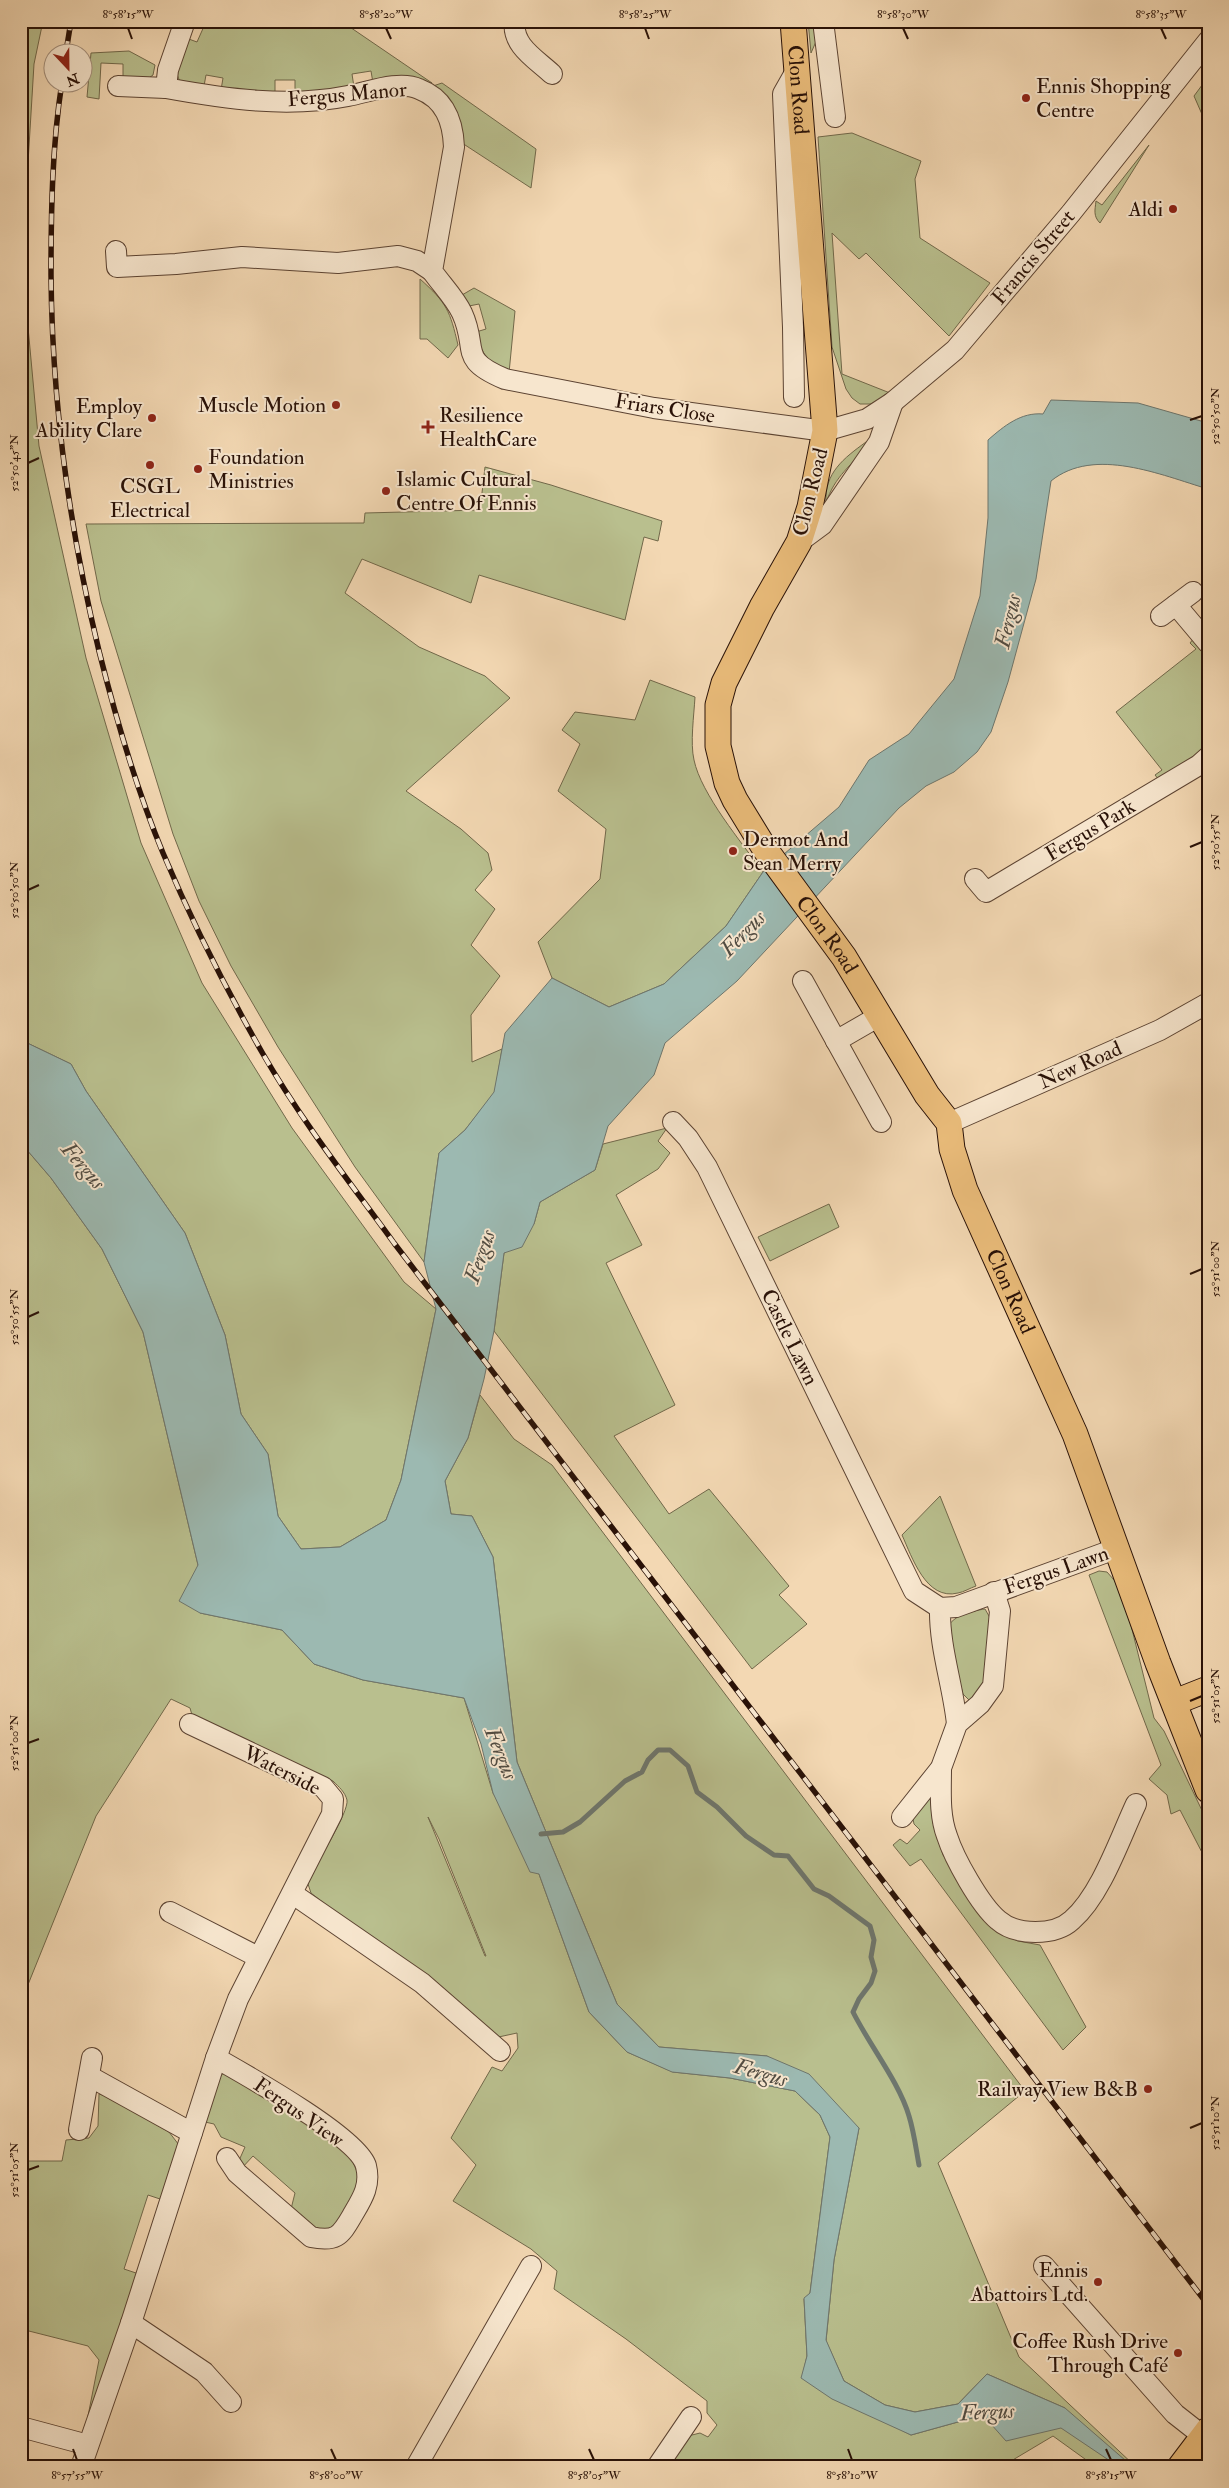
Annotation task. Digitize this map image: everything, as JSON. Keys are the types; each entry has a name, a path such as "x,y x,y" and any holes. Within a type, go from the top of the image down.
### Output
{"main road":[{"name":"Clon Road","path":"793,21 805,327 825,431 810,507 799,542 724,683 718,705 716,728 718,746 727,782 735,800 765,849 816,918 881,1015 927,1095 950,1123 952,1149 965,1190 1075,1434 1118,1548 1158,1663 1175,1702 1208,1790"},
{"path":"1175,1702 1208,1690"},
{"path":"1180,2467 1205,2433"}],"street":[{"path":"166,88 168,70 185,21"},
{"path":"515,21 514,28 518,44 552,74"},
{"path":"823,21 835,117"},
{"name":"Francis Street","path":"825,431 867,419 893,402 955,350 1071,212 1208,41"},
{"name":"Fergus Manor","path":"118,86 166,88 220,98 310,101 338,98 399,86 418,88 435,98 448,114 454,130 454,147 432,271"},
{"path":"116,251 117,267 176,264 242,257 338,263 398,256 417,261 432,271"},
{"name":"Friars Close","path":"432,271 461,312 468,334 472,358 486,371 506,379 654,408 825,431"},
{"path":"794,397 805,327"},
{"path":"799,542 822,524 879,442 893,402"},
{"path":"1193,592 1168,611 1208,643"},
{"name":"Fergus Park","path":"975,879 986,892 1199,765 1208,757"},
{"path":"803,981 881,1122"},
{"name":"New Road","path":"950,1123 1160,1030 1208,1003"},
{"path":"836,1041 881,1015"},
{"name":"Castle Lawn","path":"673,1122 688,1138 707,1167 914,1591 940,1608"},
{"name":"Fergus Lawn","path":"902,1817 941,1768 957,1724 954,1694 940,1628 940,1608 956,1607 1118,1548"},
{"name":"Fergus Lawn","path":"957,1724 980,1704 992,1686 1000,1611 994,1592"},
{"name":"Waterside","path":"82,2467 88,2445 132,2324 216,2058 238,1999 332,1814 333,1799 323,1787 190,1724"},
{"name":"Fergus Lawn","path":"941,1768 941,1803 946,1835 957,1862 998,1921 1019,1930 1039,1932 1057,1929 1072,1920 1093,1896 1136,1804"},
{"path":"293,1894 422,1983 500,2051"},
{"path":"170,1912 258,1957"},
{"name":"Fergus View","path":"216,2058 268,2088 339,2136 366,2164 369,2181 364,2195 341,2234 326,2240 311,2237 236,2173 227,2158"},
{"path":"80,2130 90,2067 192,2133"},
{"path":"416,2467 530,2266"},
{"path":"1044,2266 1174,2414 1205,2433"},
{"path":"132,2324 204,2372 231,2402"},
{"path":"657,2467 691,2417"},
{"path":"21,2426 88,2445"}],"green space":[{"path":"21,21 43,21 34,64 22,262 39,446 86,658 141,843 202,983 292,1128 404,1282 436,1309 401,1480 386,1520 340,1547 301,1549 278,1516 268,1454 241,1414 225,1335 185,1233 86,1091 71,1064 21,1040"},
{"path":"198,21 341,21 432,83 401,79 373,83 371,71 352,74 354,87 295,93 295,80 275,80 275,94 221,90 223,78 206,75 204,86 180,82 175,69 186,38 197,42 205,24"},
{"path":"808,21 814,21 818,37 811,53"},
{"path":"129,51 155,65 153,75 146,80 123,78 123,64 101,63 99,99 87,97 87,92 92,92 92,53"},
{"path":"1208,77 1208,128 1194,96"},
{"path":"442,83 536,149 531,188 462,143 461,126 455,111 433,86"},
{"path":"852,133 921,161 915,179 920,238 990,283 949,336 866,253 859,259 832,233 842,374 890,393 871,404 860,404 852,398 846,389 832,347 818,137"},
{"path":"1149,145 1100,223 1095,215 1096,201 1102,205"},
{"path":"420,279 442,301 450,316 458,345 448,358 427,339 420,339"},
{"path":"474,288 515,311 509,373 491,361 481,347 476,332 486,329 479,304 469,306 462,295"},
{"path":"866,442 868,444 834,485 826,503 828,483 837,467"},
{"path":"485,467 551,485 662,521 658,541 644,537 625,620 479,575 471,603 362,559 345,593 419,647 485,676 510,698 406,791 461,829 488,853 492,870 475,890 495,909 471,945 500,976 471,1015 472,1062 502,1049 495,1092 465,1130 439,1153 424,1262 355,1167 278,1047 231,966 199,901 173,834 101,601 86,524 364,523 365,513 480,510"},
{"path":"1194,638 1208,655 1208,747 1159,780 1155,775 1162,770 1116,712 1196,649 1190,643"},
{"path":"650,680 695,697 692,746 698,773 713,803 763,872 726,926 664,984 609,1007 552,978 538,942 600,879 606,829 558,791 580,744 562,730 575,712 635,720"},
{"path":"667,1128 658,1141 670,1153 658,1169 616,1195 642,1245 606,1263 675,1405 614,1436 669,1514 709,1489 789,1586 779,1595 807,1624 752,1669 494,1331 504,1253 534,1224 540,1202 595,1170 603,1144"},
{"path":"21,1143 51,1178 102,1249 143,1332 198,1565 200,1613 282,1630 314,1664 363,1680 464,1698 493,1793 539,1874 589,2012 627,2052 673,2072 730,2078 795,2091 820,2115 830,2137 810,2293 804,2299 807,2356 802,2378 911,2435 983,2415 1065,2408 987,2374 958,2404 915,2412 885,2405 844,2381 826,2341 834,2260 859,2128 767,2056 659,2047 617,2004 517,1762 493,1557 472,1516 451,1514 445,1481 468,1438 480,1395 514,1439 552,1465 1025,2091 938,2163 1019,2357 1136,2467 1096,2467 1053,2436 1001,2467 666,2467 688,2436 700,2433 708,2437 717,2425 707,2413 707,2401 626,2339 554,2289 557,2271 531,2249 453,2201 476,2165 451,2138 492,2067 502,2071 518,2048 517,2033 494,2038 311,1893 308,1884 310,1875 332,1838 346,1806 345,1794 333,1781 192,1715 190,1708 171,1699 96,1816 21,2002","holes":["428,1817 439,1839 486,1956"]},
{"path":"829,1204 839,1227 770,1261 758,1237"},
{"path":"940,1496 976,1586 958,1593 947,1594 929,1584 916,1565 902,1535"},
{"path":"1099,1571 1107,1572 1122,1589 1154,1718 1164,1731 1208,1823 1208,1864 1180,1810 1171,1814 1167,1795 1149,1779 1161,1765 1089,1575"},
{"path":"985,1609 993,1623 988,1679 975,1698 969,1700 963,1694 946,1631 956,1618"},
{"path":"934,1790 933,1823 943,1855 987,1922 1001,1933 1018,1941 1040,1945 1086,2027 1063,2050 921,1859 910,1866 893,1845 900,1839 907,1844 920,1830 914,1824 912,1814"},
{"path":"224,2073 234,2076 307,2122 335,2143 349,2157 360,2181 338,2227 313,2231 291,2209 295,2193 253,2156 241,2169 237,2165 245,2147 221,2137 214,2124 205,2122 216,2079"},
{"path":"99,2094 109,2097 169,2132 179,2145 163,2200 148,2195 124,2269 139,2274 91,2418 88,2416 99,2360 88,2346 21,2329 21,2161 62,2161 66,2140 89,2138 98,2126"}],"water":[{"name":"Fergus","path":"1051,400 1138,403 1208,423 1208,489 1149,471 1107,464 1087,466 1068,471 1051,481 1036,579 1008,682 991,732 977,752 954,772 926,786 899,808 737,981 665,1043 654,1075 608,1126 595,1170 540,1202 534,1224 522,1247 504,1253 494,1331 484,1379 468,1438 445,1481 451,1514 472,1516 493,1557 517,1762 617,2004 659,2047 767,2056 809,2074 859,2128 834,2260 826,2340 844,2381 885,2405 915,2412 958,2404 987,2374 1065,2408 1133,2467 1119,2467 1061,2428 1006,2441 983,2415 911,2435 832,2399 801,2378 807,2356 804,2298 810,2293 830,2137 820,2115 795,2091 730,2078 672,2072 627,2052 589,2012 539,1874 530,1872 493,1793 481,1744 464,1698 363,1680 314,1664 282,1630 200,1613 179,1601 198,1565 143,1332 102,1249 51,1178 21,1143 21,1040 71,1064 86,1091 185,1233 225,1335 241,1414 268,1454 278,1516 301,1549 340,1547 386,1520 401,1480 436,1309 424,1262 439,1153 465,1130 494,1092 505,1033 552,978 609,1007 664,984 726,926 763,872 839,807 869,760 909,734 954,679 980,596 988,518 988,440 1013,421 1027,415 1043,414"}],"waterway":[{"path":"541,1834 563,1832 580,1822 625,1781 642,1772 648,1760 658,1750 670,1750 688,1766 697,1792 717,1807 746,1836 774,1855 788,1856 814,1889 829,1896 870,1926 874,1940 871,1957 875,1971 871,1983 859,1999 853,2012 904,2103 912,2128 919,2165"}],"railway":[{"path":"68,42 71,21"},
{"path":"61,92 53,178 52,323 64,464 79,558 99,651 135,778 174,879 223,980 263,1054 293,1103 394,1243 1208,2305"}],"place":[{"name":"Ennis Shopping Centre","path":"1026,98"},
{"name":"Aldi","path":"1173,209"},
{"name":"Muscle Motion","path":"336,405"},
{"name":"Employ Ability Clare","path":"152,418"},
{"name":"Resilience HealthCare","path":"428,427"},
{"name":"CSGL Electrical","path":"150,465"},
{"name":"Foundation Ministries","path":"198,469"},
{"name":"Islamic Cultural Centre Of Ennis","path":"386,491"},
{"name":"Dermot And Sean Merry","path":"733,851"},
{"name":"Railway View B&B","path":"1148,2089"},
{"name":"Ennis Abattoirs Ltd.","path":"1098,2282"},
{"name":"Coffee Rush Drive Through Café","path":"1178,2353"}]}
